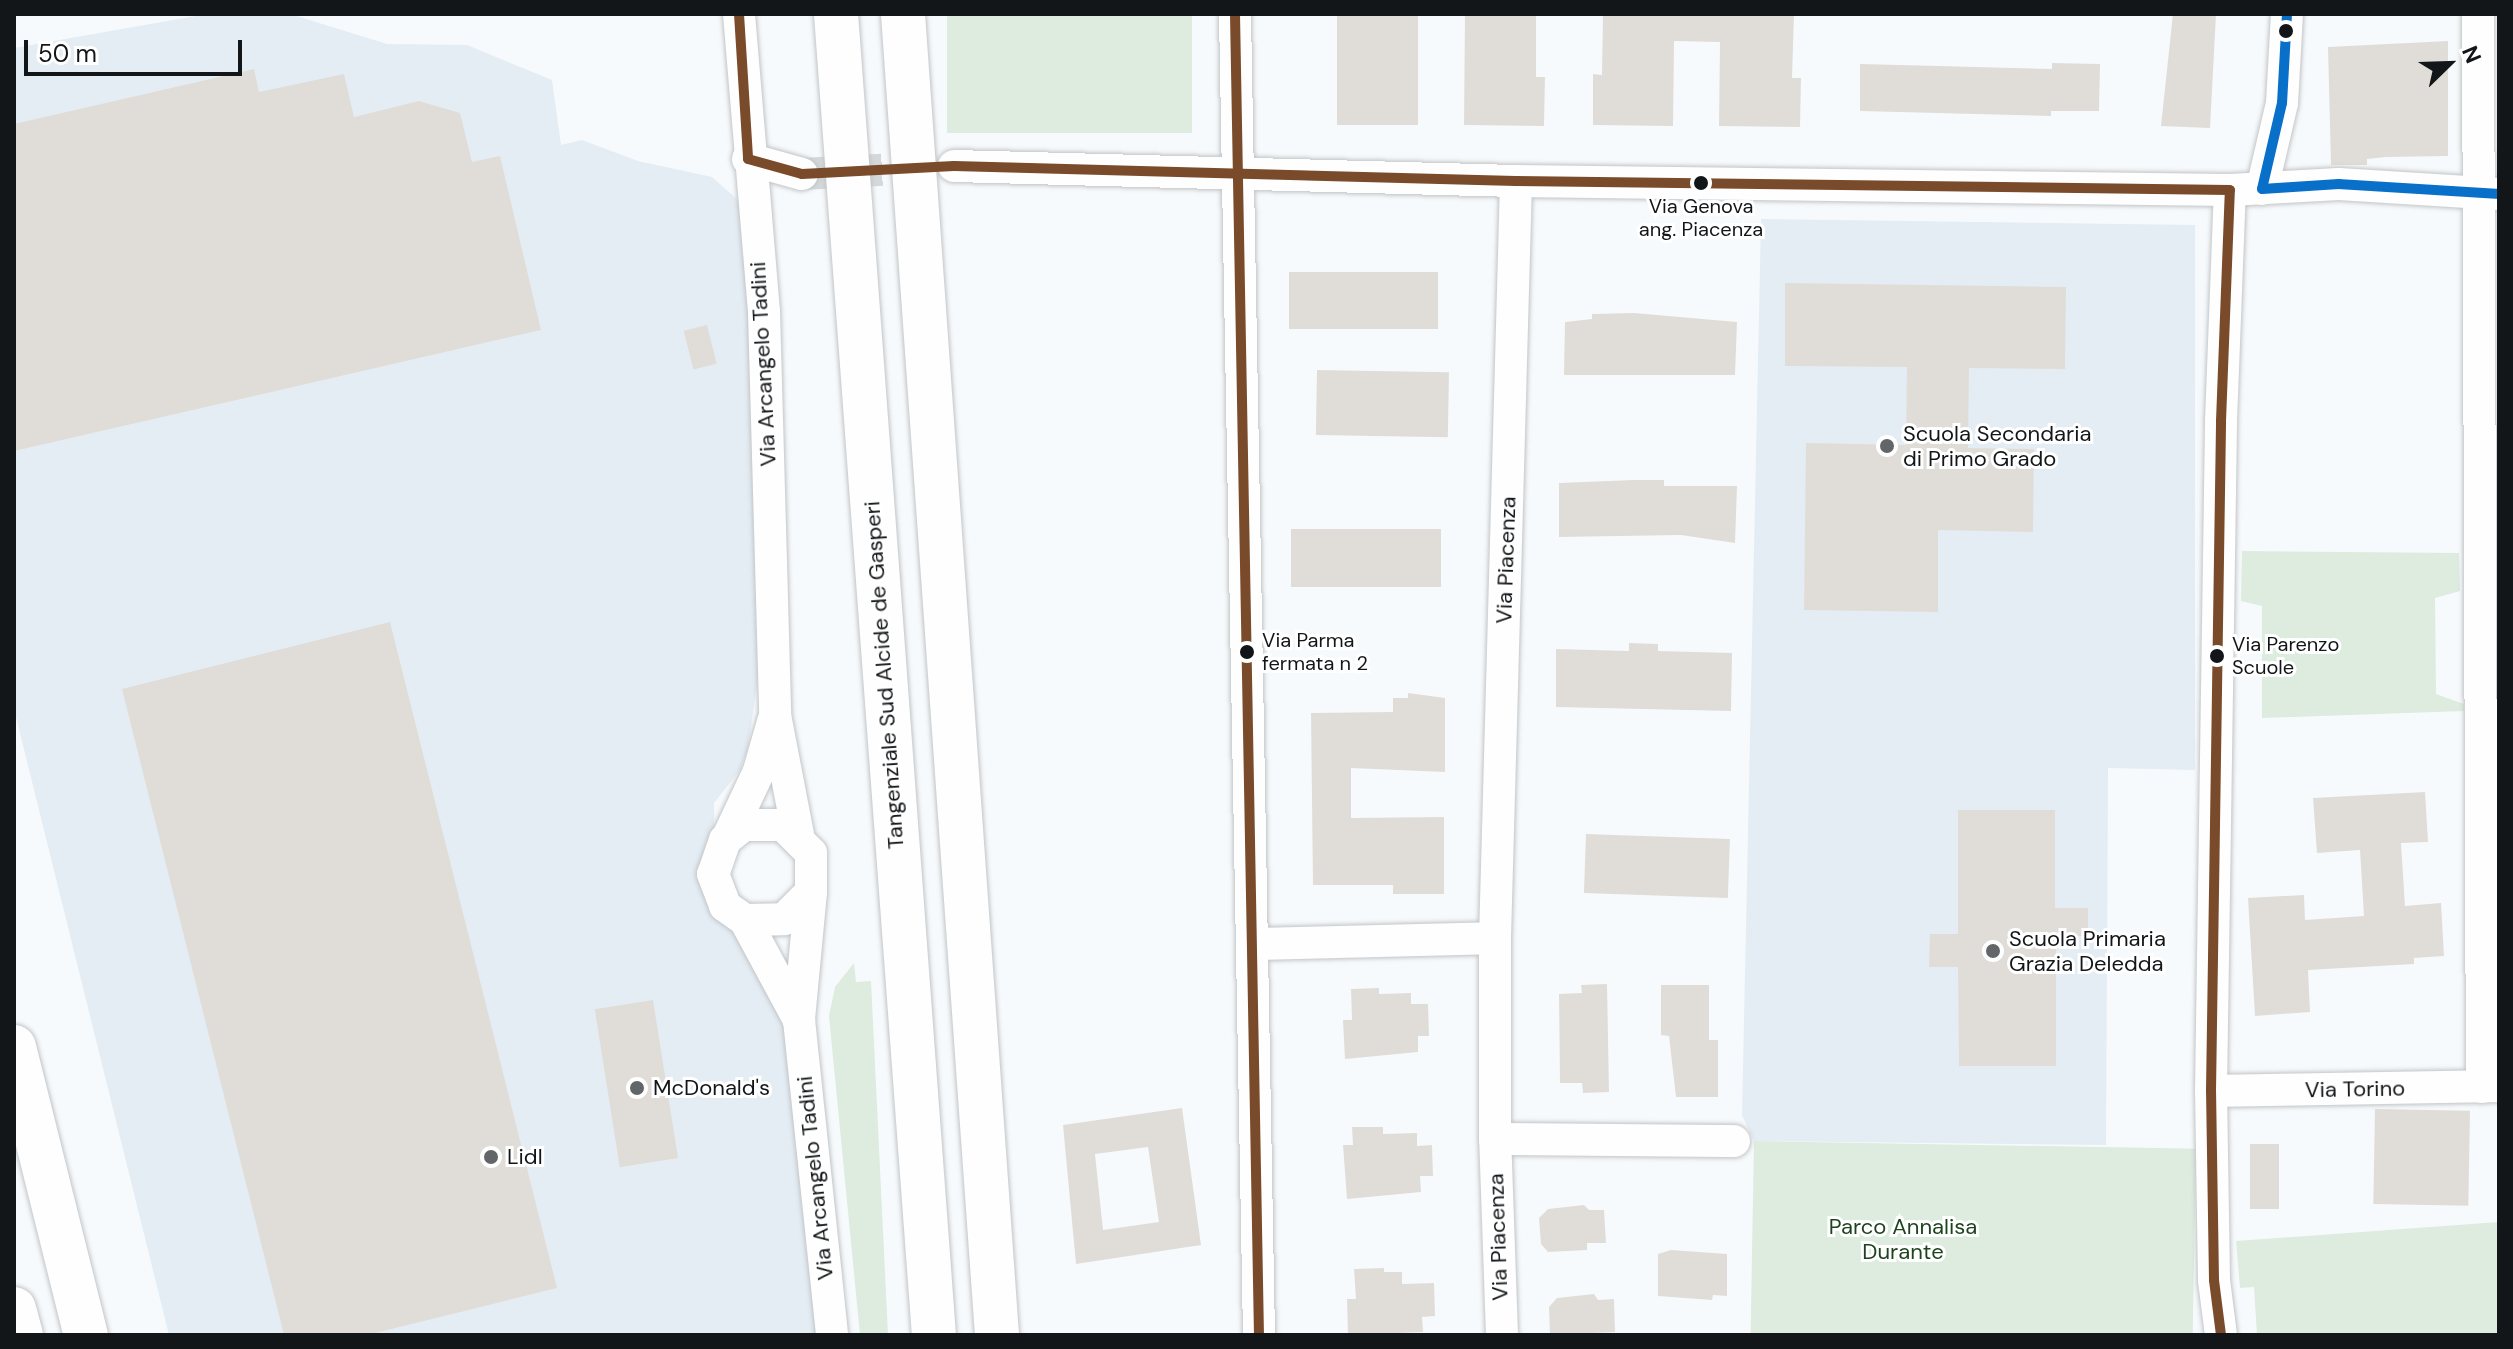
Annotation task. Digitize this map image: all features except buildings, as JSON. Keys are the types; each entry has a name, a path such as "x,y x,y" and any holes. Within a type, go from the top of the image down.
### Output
{"highway":[{"name":"Tangenziale Sud Alcide de Gasperi","path":"836,14 934,1335"},
{"path":"903,14 997,1335"},
{"path":"14,1047 86,1335"},
{"path":"14,1309 21,1335"}],"street":[{"name":"Via Arcangelo Tadini","path":"739,14 748,159 764,312 775,715 798,835 813,861 799,1020 832,1335"},
{"path":"1235,14 1235,174 1259,1335"},
{"path":"2262,189 2282,103 2287,14"},
{"path":"2478,14 2490,194 2490,1087"},
{"path":"748,159 802,174"},
{"path":"954,166 1516,181 2230,190 2339,184 2490,194"},
{"name":"Via Piacenza","path":"1502,1335 1495,1139 1495,938 1516,181"},
{"path":"2221,1335 2214,1280 2211,1091 2221,421 2230,190"},
{"name":"Via Arcangelo Tadini","path":"775,715 759,771 713,874 725,906 745,920 799,1020"},
{"path":"728,837 744,825 767,821 798,835"},
{"path":"745,920 784,919 811,892"},
{"path":"1253,944 1495,938"},
{"name":"Via Torino","path":"2211,1091 2490,1087"},
{"path":"1495,1139 1734,1141"}],"shaded area":[{"path":"207,14 290,14 387,44 467,45 552,80 561,145 582,140 638,161 712,177 740,202 747,221 766,620 748,748 740,770 714,803 715,905 722,924 751,944 779,988 821,1335 169,1335 14,709 14,48"},
{"path":"1761,219 2195,225 2195,770 2108,768 2106,1145 1754,1141 1742,1115"}],"green space":[{"path":"947,14 1192,14 1192,133 947,133"},
{"path":"2242,551 2459,553 2460,591 2435,598 2436,694 2464,704 2464,711 2262,718 2262,606 2241,601"},
{"path":"854,963 856,982 871,981 888,1335 860,1335 829,1016 835,987"},
{"name":"Parco Annalisa Durante","path":"1754,1141 2196,1149 2193,1335 1751,1335"},
{"path":"2499,1222 2499,1335 2257,1335 2254,1287 2240,1288 2236,1241"}],"tunnel":[{"path":"802,174 935,167"}],"transit line":[{"path":"739,14 748,159"},
{"path":"1235,14 1259,1335"},
{"name":"2","path":"2287,14 2282,103 2262,189 2339,184 2499,194"},
{"path":"748,159 802,174 954,166 1516,181 2230,190"},
{"path":"2221,1335 2214,1280 2211,1091 2221,421 2230,190"}],"place":[{"name":"Via Genova ang. Piacenza","path":"1701,183"},
{"name":"Scuola Secondaria di Primo Grado","path":"1887,446"},
{"name":"Via Parma fermata n 2","path":"1247,652"},
{"name":"Via Parenzo Scuole","path":"2217,656"},
{"name":"Scuola Primaria Grazia Deledda","path":"1993,951"},
{"name":"McDonald's","path":"637,1088"},
{"name":"Lidl","path":"491,1157"}]}
